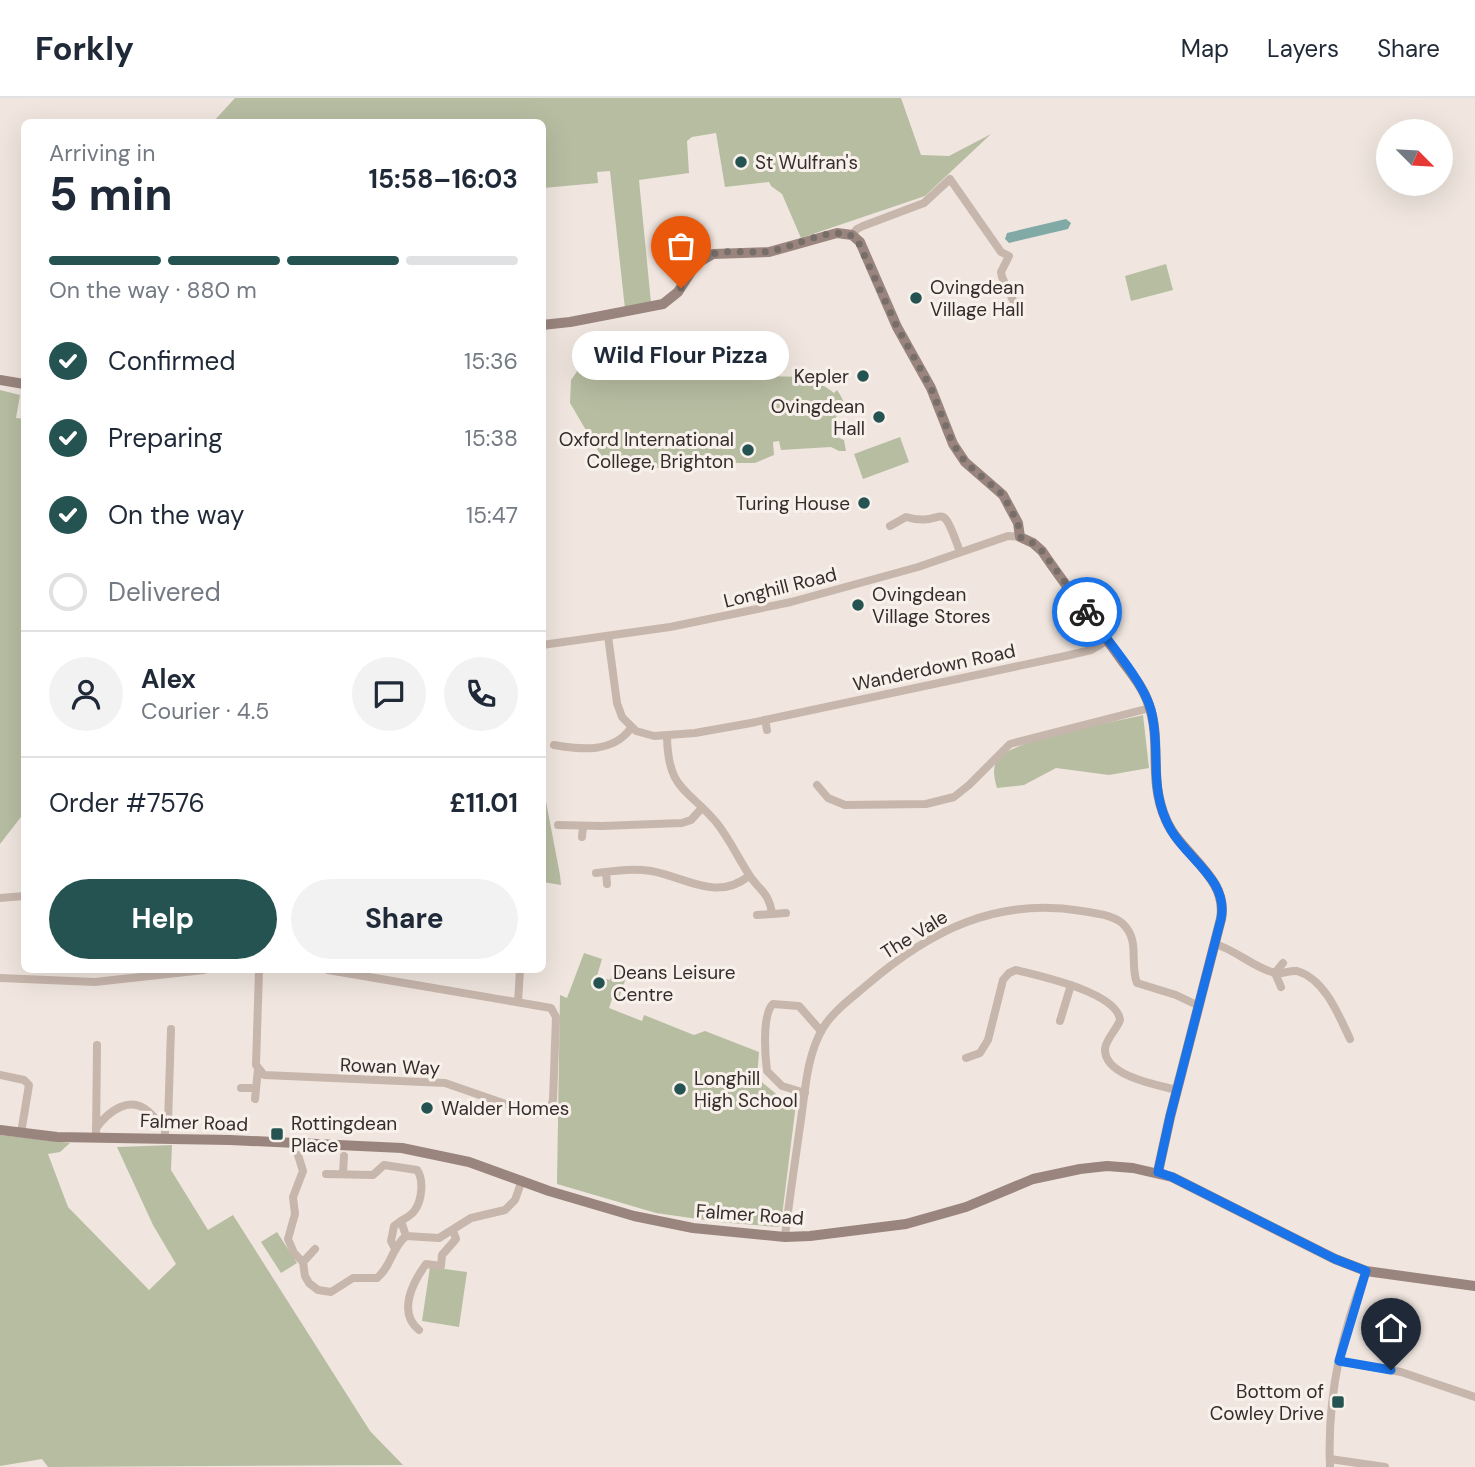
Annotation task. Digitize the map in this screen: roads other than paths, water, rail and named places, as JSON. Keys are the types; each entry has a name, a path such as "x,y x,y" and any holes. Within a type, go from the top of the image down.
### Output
{"main road":[{"path":"546,325 668,302 678,292 693,268 709,256 730,252 769,252 842,233 852,235 860,242 897,327 931,388 953,444 965,462 1003,495 1018,523 1020,537 1042,551 1144,692 1153,722 1156,787 1166,820 1182,846 1213,880 1220,894 1222,914 1158,1172"},
{"path":"0,380 21,384"},
{"name":"Falmer Road","path":"0,1130 21,1133 165,1134 401,1148 469,1161 577,1200 634,1216 693,1228 785,1237 906,1224 966,1207 1033,1179 1107,1166 1158,1172 1172,1177 1335,1259 1366,1271 1475,1286"}],"street":[{"path":"852,235 863,226 924,203 950,179 1001,252 1009,256 1001,272 1020,314"},
{"path":"890,526 906,513 921,520 939,515 946,517 960,552"},
{"name":"Longhill Road","path":"546,644 683,625 791,602 918,567 1008,536 1020,537"},
{"path":"554,745 568,748 608,746 620,741 631,727 618,707 608,636"},
{"name":"Wanderdown Road","path":"631,727 649,736 667,736 765,720 1091,650 1108,640"},
{"path":"817,786 828,798 845,805 926,804 954,797 1010,744 1150,708"},
{"path":"765,720 767,730"},
{"path":"667,736 669,764 674,777 682,790 726,835 749,876 767,895 772,914"},
{"path":"558,825 681,823 691,820 702,809"},
{"path":"582,837 583,826"},
{"path":"596,873 629,869 650,871 721,889 736,886 749,876"},
{"path":"606,872 607,884"},
{"path":"0,898 21,896"},
{"name":"The Vale","path":"785,1237 805,1093 821,1031 832,1017 867,985 921,944 971,919 1021,908 1067,909 1116,919 1127,929 1133,942 1137,983 1176,995 1199,1006"},
{"path":"757,915 786,913"},
{"path":"1215,944 1275,973 1293,971 1313,980 1347,1022 1350,1039"},
{"path":"1275,973 1283,962"},
{"path":"966,1058 980,1053 988,1040 1003,980 1016,970 1083,988 1120,1014 1118,1025 1105,1048 1111,1065 1136,1080 1177,1090"},
{"path":"0,978 101,982 157,973"},
{"path":"256,1099 259,973"},
{"path":"346,973 518,1002 520,973"},
{"path":"1275,973 1281,987"},
{"path":"1060,1021 1071,985"},
{"name":"Rowan Way","path":"258,1069 270,1077 445,1083 542,1114 548,1111 552,1104 556,1017 549,1007 518,1002"},
{"path":"805,1093 782,1086 767,1071 766,1018 769,1006 799,1006 821,1031"},
{"path":"165,1134 168,1123 171,1029"},
{"path":"96,1133 97,1045"},
{"path":"0,1075 24,1080 29,1085 21,1133"},
{"path":"241,1088 256,1088"},
{"path":"96,1133 107,1115 116,1108 130,1105 147,1110 165,1134"},
{"path":"299,1155 303,1171 293,1197 296,1211 288,1240 303,1262 309,1283 318,1290 331,1292 353,1279 373,1279 381,1275 394,1247 406,1236 439,1238 478,1215 505,1210 517,1196 522,1180"},
{"path":"343,1173 344,1156"},
{"path":"326,1174 373,1175 383,1166 418,1171 422,1180 417,1206 414,1212 394,1226 391,1241 394,1247"},
{"path":"401,1221 406,1236"},
{"path":"440,1266 442,1255 456,1239 453,1231"},
{"path":"303,1262 315,1249"},
{"path":"419,1330 414,1326 410,1315 411,1288 426,1264 450,1267"},
{"path":"1366,1271 1339,1361 1331,1412 1330,1463 1361,1462 1385,1467"},
{"path":"1339,1361 1430,1380 1475,1396"}],"water":[{"path":"1066,219 1071,223 1068,229 1009,243 1005,239 1007,233"}],"place":[{"name":"St Wulfran's","path":"741,162"},
{"name":"Wild Flour Pizza","path":"681,288"},
{"name":"Ovingdean Village Hall","path":"916,298"},
{"name":"Kepler","path":"863,376"},
{"name":"Ovingdean Hall","path":"879,417"},
{"name":"Oxford International College, Brighton","path":"748,450"},
{"name":"Turing House","path":"864,503"},
{"name":"Ovingdean Village Stores","path":"858,605"},
{"name":"Deans Leisure Centre","path":"599,983"},
{"name":"Longhill High School","path":"680,1089"},
{"name":"Walder Homes","path":"427,1108"},
{"name":"Rottingdean Place","path":"277,1134"},
{"name":"Bottom of Cowley Drive","path":"1338,1402"}]}
